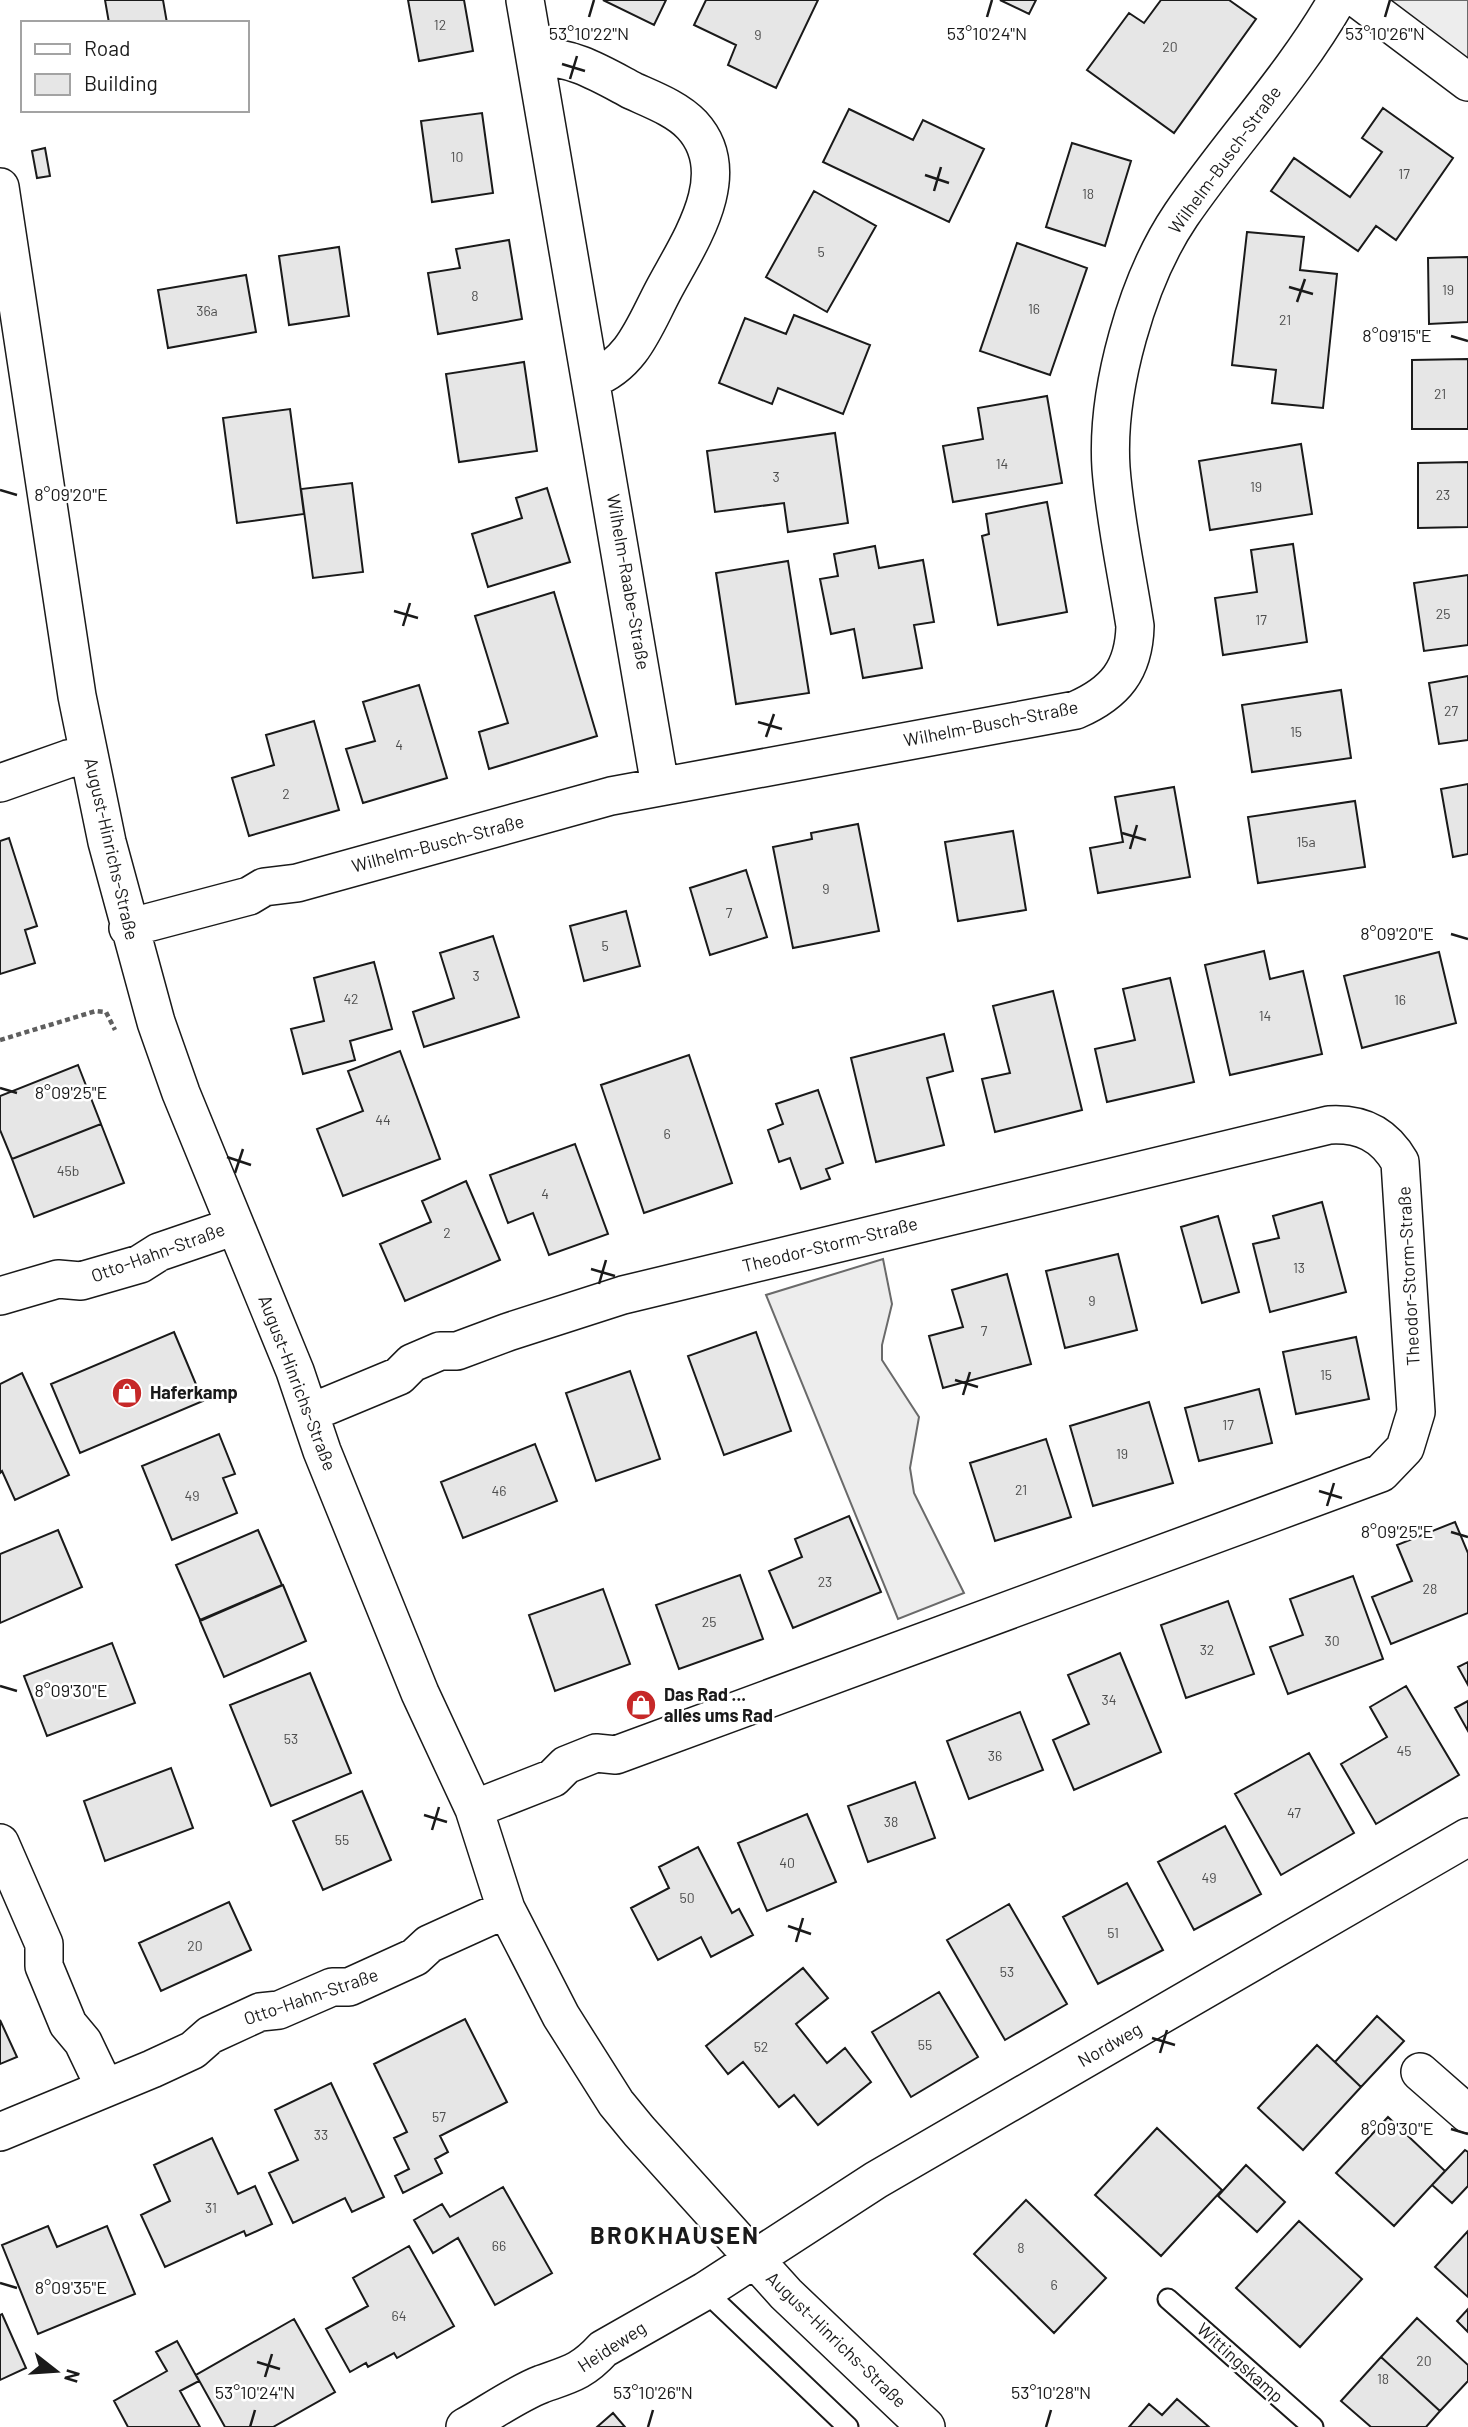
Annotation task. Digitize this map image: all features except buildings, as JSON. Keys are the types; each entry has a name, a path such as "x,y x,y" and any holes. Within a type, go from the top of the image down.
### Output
{"street":[{"name":"Wilhelm-Raabe-Straße","path":"525,0 660,786"},
{"name":"Wilhelm-Busch-Straße","path":"128,928 249,896 280,883 297,883 611,796 1076,710 1099,699 1119,683 1132,657 1135,626 1113,486 1111,443 1121,370 1135,318 1153,268 1179,218 1312,42 1337,0"},
{"path":"1359,0 1468,82"},
{"path":"535,56 567,58 674,111 699,135 710,166 710,189 703,214 636,342 617,366 592,379"},
{"name":"August-Hinrichs-Straße","path":"0,187 77,696 128,928 181,1093 420,1693 474,1809 506,1909 561,2016 616,2103 673,2173 786,2294 926,2427"},
{"path":"0,783 68,759 89,755"},
{"name":"Theodor-Storm-Straße","path":"310,1413 399,1376 412,1363 440,1351 457,1351 623,1295 1329,1125 1343,1124 1369,1131 1393,1149 1401,1162 1416,1412 1405,1448 1381,1473 616,1755 596,1753 566,1765 553,1778 474,1809"},
{"name":"Otto-Hahn-Straße","path":"0,1296 58,1279 82,1281 140,1264 159,1252 235,1226"},
{"name":"Nordweg","path":"756,2259 876,2180 1468,1837"},
{"path":"0,1843 44,1944 44,1966 68,2024 83,2042 105,2088"},
{"name":"Otto-Hahn-Straße","path":"0,2132 193,2050 210,2035 260,2012 279,2010 332,1987 349,1987 415,1957 429,1944 506,1909"},
{"path":"1420,2072 1468,2114"},
{"name":"Heideweg","path":"466,2427 542,2384 560,2380 590,2363 603,2349 756,2259"}],"lane":[{"path":"705,2291 848,2427"},
{"name":"Wittingskamp","path":"1168,2299 1312,2427"}],"path":[{"path":"0,1040 96,1011 106,1012 114,1030 124,1031 156,1022"}],"shaded area":[{"path":"1355,0 1468,0 1468,65"},
{"path":"883,1259 892,1304 882,1345 882,1360 919,1417 910,1468 914,1493 964,1593 898,1619 766,1295"}],"place":[{"name":"Haferkamp","path":"127,1393"},
{"name":"Das Rad ... alles ums Rad","path":"641,1705"}],"district":[{"name":"BROKHAUSEN","path":"675,2236"}]}
